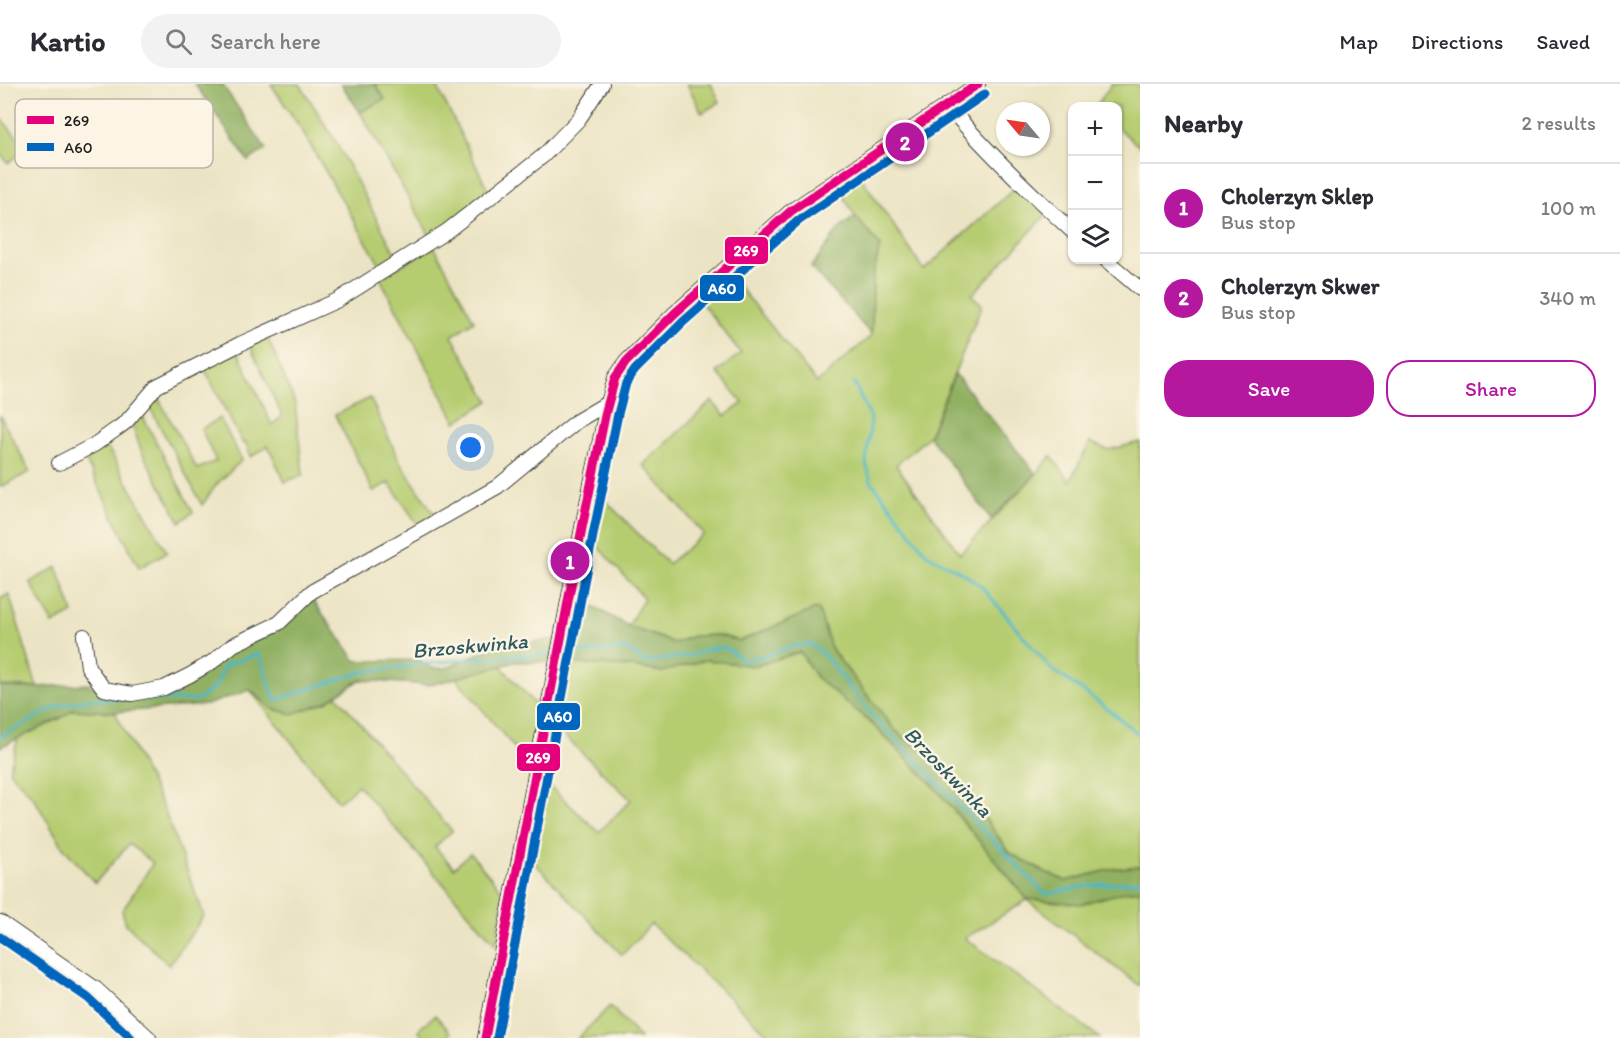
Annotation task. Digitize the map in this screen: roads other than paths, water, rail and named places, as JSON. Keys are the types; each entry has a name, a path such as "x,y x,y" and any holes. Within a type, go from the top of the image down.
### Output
{"street":[{"path":"59,463 94,445 126,422 157,386 240,344 338,300 447,231 543,156 579,119 602,84"},
{"path":"484,1038 556,664 615,378 626,362 691,298 791,211 978,84"},
{"path":"948,106 975,138 1027,191 1068,227"},
{"path":"1111,264 1140,290"},
{"path":"84,636 88,667 104,689 132,694 164,688 212,662 233,645 279,622 311,592 458,511 496,487 578,421 609,402"},
{"path":"0,922 96,990 149,1038"}],"waterway":[{"path":"854,383 871,419 866,463 871,481 927,554 966,575 982,587 1050,668 1140,735"},
{"name":"Brzoskwinka","path":"561,654 627,649 644,662 687,656 713,648 726,648 745,661 795,646 811,644 826,657 869,712 1045,894 1087,886 1140,881"},
{"name":"Brzoskwinka","path":"137,699 198,700 216,686 225,665 259,654 275,700 362,672 467,659 554,654"},
{"name":"Brzoskwinka","path":"0,737 53,708 88,699 124,699"}],"place":[{"name":"Cholerzyn Skwer","path":"905,142"},
{"name":"Cholerzyn Sklep","path":"570,561"}]}
